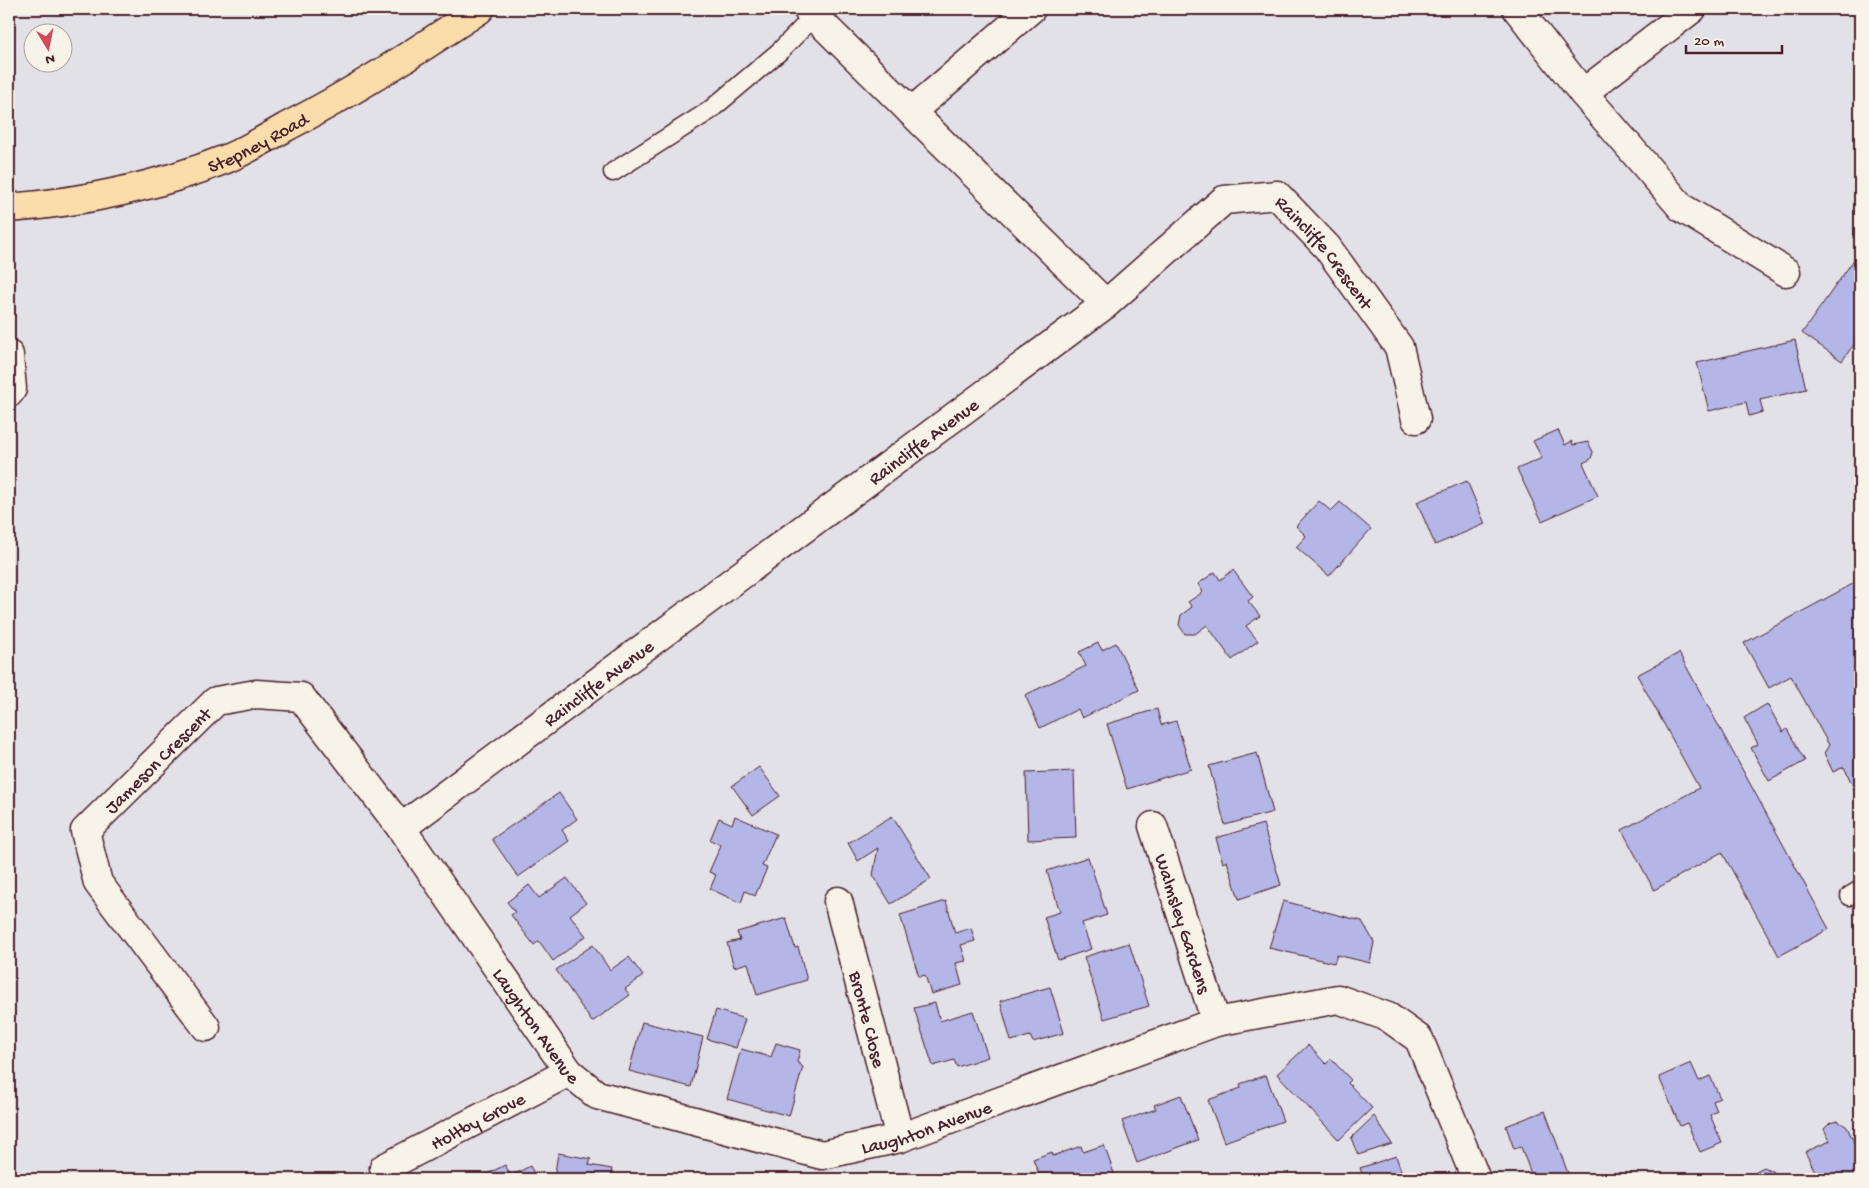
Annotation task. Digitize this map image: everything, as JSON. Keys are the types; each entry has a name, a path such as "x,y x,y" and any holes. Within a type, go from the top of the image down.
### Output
{"highway":[{"name":"Stepney Road","path":"9,208 54,204 124,192 177,177 228,158 307,116 408,57 480,9"}],"street":[{"path":"911,112 1032,9"},
{"path":"1517,9 1584,93 1682,208 1786,272"},
{"path":"1584,93 1692,9"},
{"path":"810,12 1106,304"},
{"name":"Raincliffe Crescent","path":"1106,304 1224,200 1277,195 1327,247 1400,347 1416,419"},
{"name":"Raincliffe Avenue","path":"401,828 1106,304"},
{"path":"9,355 12,389 9,393"},
{"name":"Jameson Crescent","path":"206,1027 98,883 85,830 216,701 256,694 301,697 401,828"},
{"name":"Walmsley Gardens","path":"1153,826 1216,1022"},
{"name":"Laughton Avenue","path":"401,828 569,1072 597,1095 822,1155 900,1138 1216,1022 1338,999 1388,1017 1419,1039 1476,1179"},
{"name":"Bronte Close","path":"838,900 900,1138"},
{"name":"Holtby Grove","path":"384,1168 569,1072"}],"lane":[{"path":"613,172 709,111 780,52 810,12"}],"building":[{"path":"1860,251 1860,336 1842,361 1802,333"},
{"path":"1795,340 1806,389 1760,400 1763,412 1749,416 1746,402 1709,411 1697,363"},
{"path":"1558,430 1565,445 1572,441 1573,445 1588,442 1593,452 1591,459 1583,463 1598,496 1542,521 1517,469 1542,458 1533,441"},
{"path":"1467,481 1485,524 1435,545 1417,502"},
{"path":"1319,501 1331,511 1340,502 1371,529 1329,576 1296,547 1306,536 1296,526"},
{"path":"1233,570 1253,597 1248,601 1260,616 1246,626 1258,641 1232,660 1207,625 1195,634 1185,634 1179,625 1181,615 1192,607 1188,602 1203,592 1198,584 1215,572 1220,580"},
{"path":"1860,580 1860,801 1844,767 1833,772 1824,753 1829,745 1791,676 1769,688 1744,643"},
{"path":"1098,643 1102,650 1116,643 1139,690 1082,718 1078,709 1040,728 1025,695 1086,666 1079,652"},
{"path":"1679,653 1829,929 1779,956 1722,852 1654,890 1622,830 1699,788 1637,675"},
{"path":"1767,704 1783,732 1787,729 1805,761 1769,781 1751,748 1758,744 1744,718"},
{"path":"1157,709 1161,725 1176,721 1191,769 1127,789 1107,724"},
{"path":"1257,753 1273,812 1225,825 1209,766"},
{"path":"759,767 780,796 753,815 732,786"},
{"path":"1074,771 1076,838 1028,840 1026,773"},
{"path":"559,793 577,819 562,830 569,841 518,877 492,839"},
{"path":"735,816 776,834 762,866 767,868 755,896 745,891 741,903 710,889 716,875 709,872 721,845 710,840 719,818 732,824"},
{"path":"892,816 931,879 891,904 873,875 878,848 858,861 848,843"},
{"path":"1263,824 1281,885 1239,899 1227,861 1223,863 1216,838"},
{"path":"1088,857 1107,915 1082,923 1091,949 1058,960 1044,917 1060,912 1047,871"},
{"path":"567,878 586,903 570,915 586,936 553,961 539,941 534,945 511,915 515,912 507,902 529,885 539,898"},
{"path":"946,901 955,933 971,928 975,941 961,945 966,961 956,963 962,985 931,994 925,975 919,977 900,915"},
{"path":"1283,901 1362,921 1374,942 1370,963 1337,955 1334,963 1269,948"},
{"path":"786,918 795,948 798,947 807,980 757,995 748,963 734,967 727,943 740,940 737,932"},
{"path":"1129,943 1149,1006 1104,1019 1084,957"},
{"path":"593,945 610,970 629,957 643,976 625,989 630,995 592,1022 556,970"},
{"path":"1050,987 1064,1033 1033,1042 1030,1036 1011,1041 1000,1001"},
{"path":"935,1003 940,1021 973,1011 988,1057 957,1067 954,1060 933,1066 914,1008"},
{"path":"716,1010 745,1019 736,1048 707,1039"},
{"path":"642,1022 703,1037 691,1087 629,1071"},
{"path":"776,1043 800,1050 797,1062 803,1067 789,1116 727,1099 741,1049 771,1057"},
{"path":"1308,1045 1326,1064 1331,1059 1351,1080 1348,1083 1372,1108 1339,1140 1277,1074"},
{"path":"1691,1063 1699,1081 1710,1076 1720,1098 1713,1101 1717,1111 1710,1115 1722,1143 1700,1152 1687,1123 1680,1126 1659,1077"},
{"path":"1266,1075 1283,1121 1224,1142 1208,1100 1241,1088 1240,1084"},
{"path":"1181,1095 1198,1140 1137,1163 1122,1121 1156,1109 1154,1105"},
{"path":"1545,1111 1570,1179 1533,1179 1521,1147 1514,1149 1506,1126"},
{"path":"1374,1116 1392,1144 1358,1155 1351,1138"},
{"path":"1838,1121 1847,1127 1860,1155 1860,1179 1829,1179 1826,1173 1818,1177 1805,1152 1830,1141 1824,1129 1830,1123"},
{"path":"1104,1145 1116,1179 1041,1179 1033,1159 1052,1152 1053,1156 1081,1146 1083,1152"},
{"path":"558,1153 591,1159 589,1165 612,1169 610,1179 554,1179"},
{"path":"1396,1156 1404,1179 1364,1179 1360,1168"},
{"path":"505,1165 511,1176 530,1166 537,1179 477,1179"},
{"path":"1764,1167 1772,1171 1776,1179 1752,1179 1756,1171"}]}
